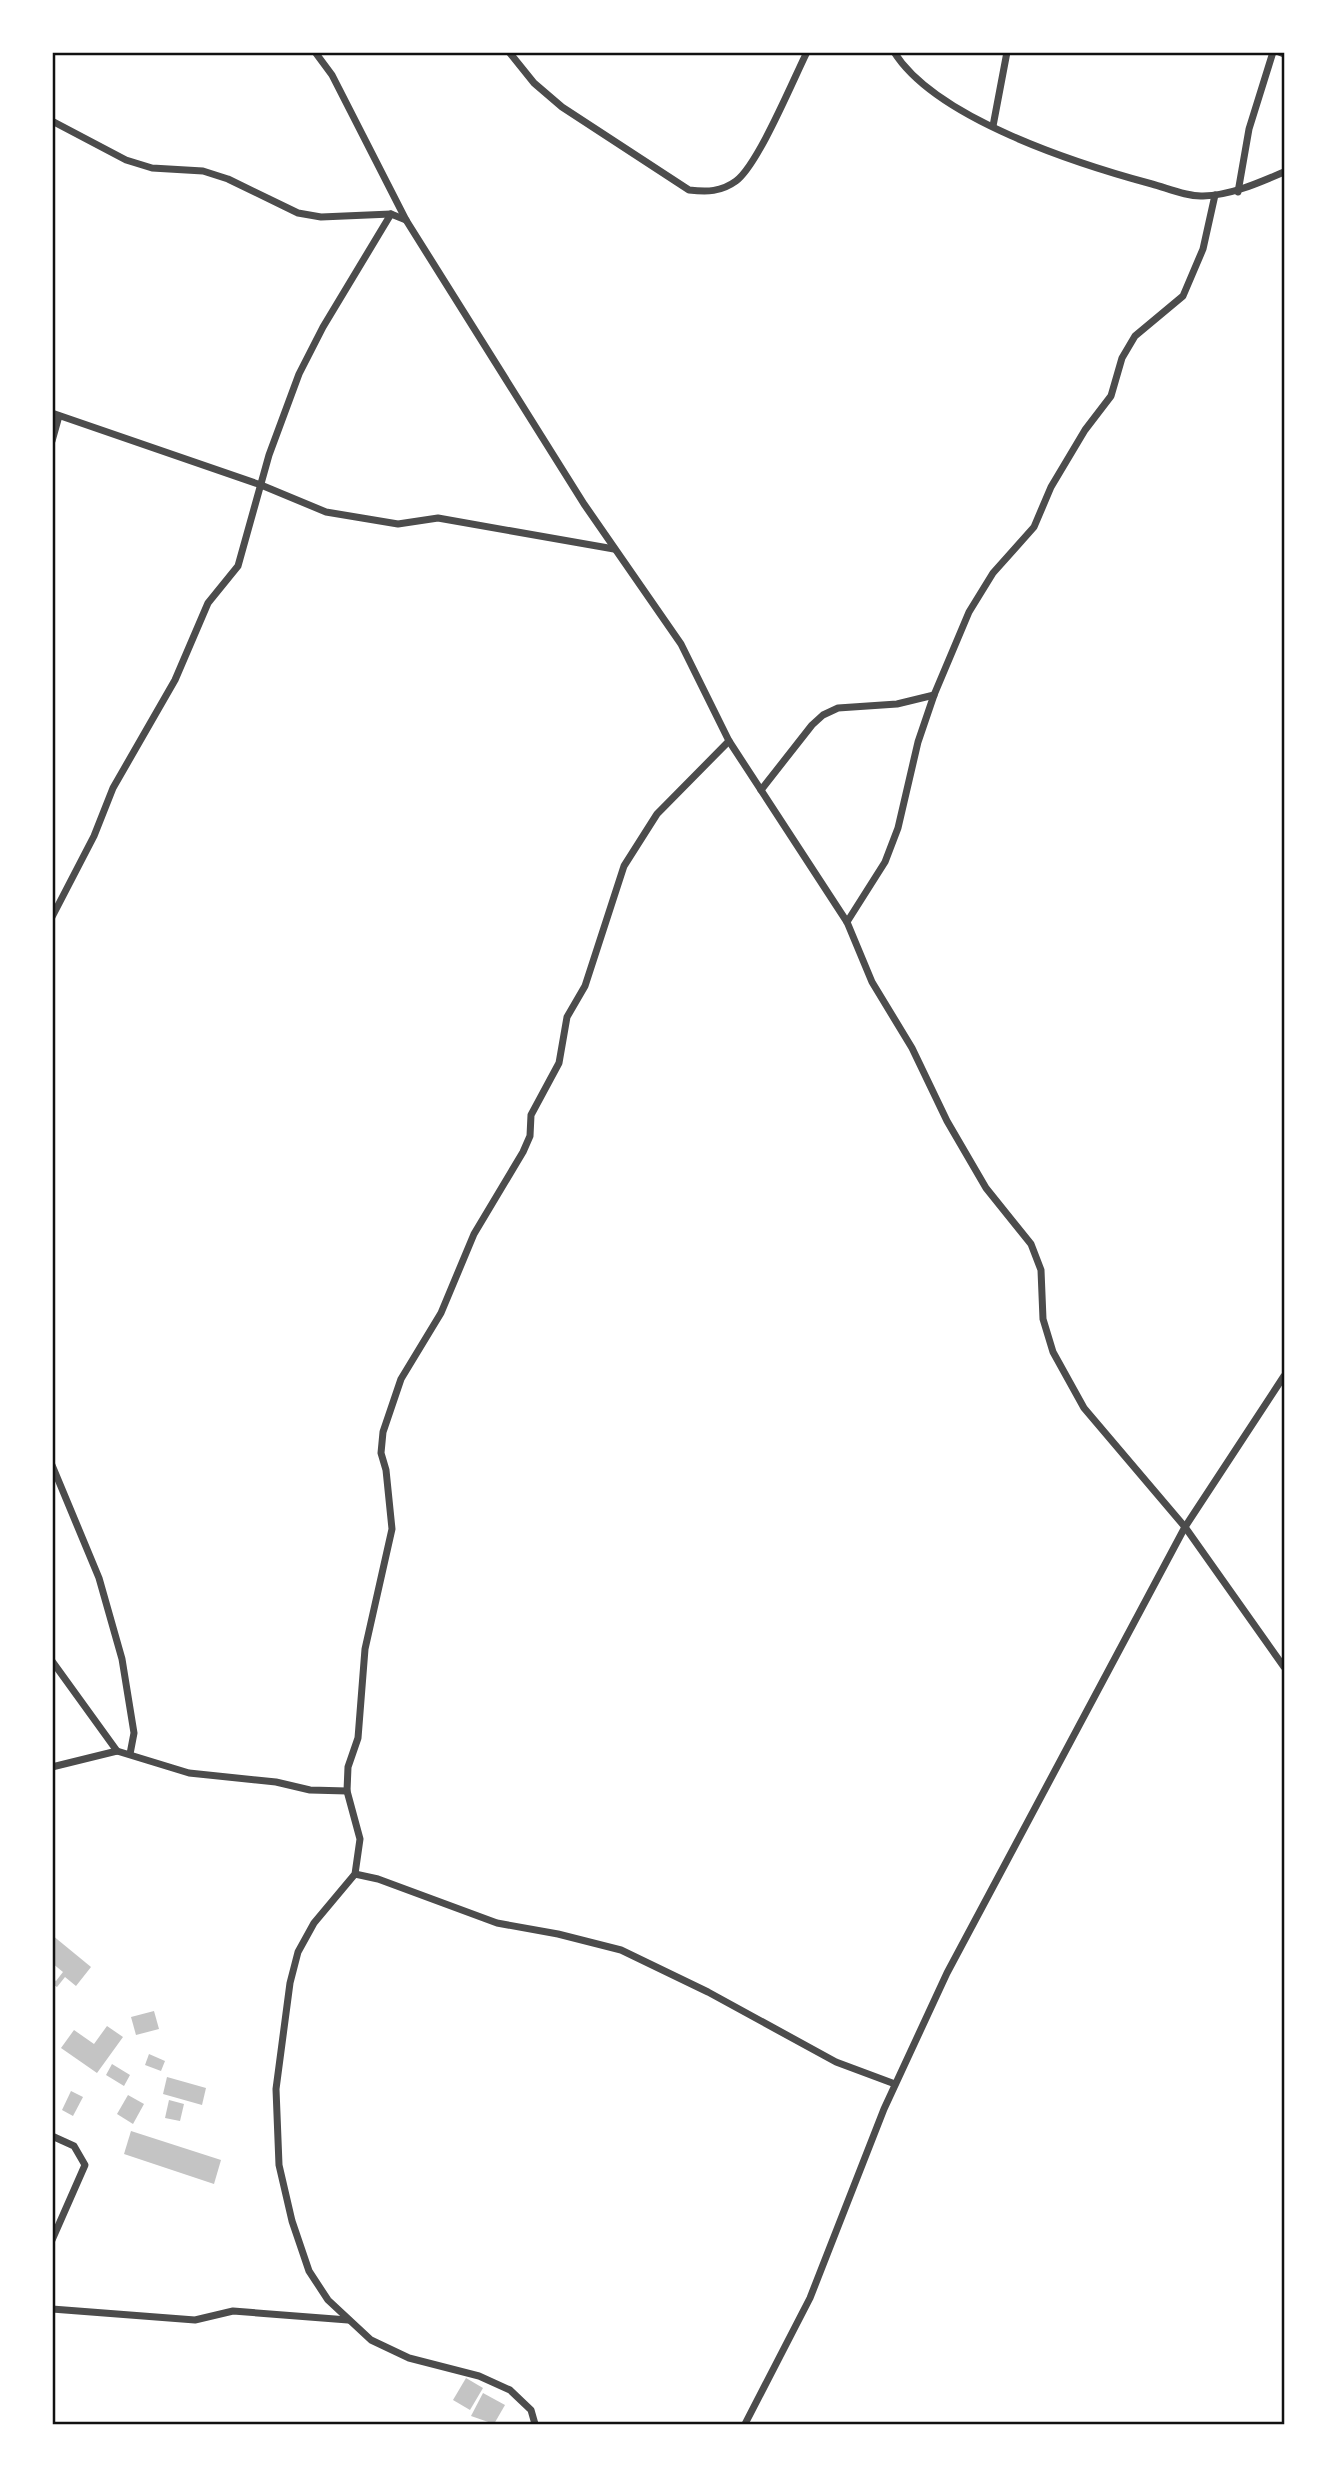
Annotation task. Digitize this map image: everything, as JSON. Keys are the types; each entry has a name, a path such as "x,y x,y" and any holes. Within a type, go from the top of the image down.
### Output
{"street":[{"path":"315,52 332,75 406,220 614,549 681,644 729,741 847,922 872,982 912,1048 947,1121 986,1188 1031,1244 1041,1270 1043,1319 1053,1352 1078,1397 1185,1527 1284,1667"},
{"path":"509,52 534,83 562,107 689,190 710,193 738,180 751,163 807,52"},
{"path":"894,52 938,95 993,126 1012,136 1129,177 1201,197 1238,191 1284,172"},
{"path":"993,126 1007,52"},
{"path":"1238,191 1249,129 1273,52"},
{"path":"1279,52 1284,54"},
{"path":"52,121 126,160 152,168 203,171 228,179 298,213 321,217 391,214 406,220"},
{"path":"847,922 885,862 898,828 918,742 934,695 970,611 993,573 1034,527 1051,487 1078,442 1111,396 1122,358 1135,336 1182,296 1203,249 1215,195"},
{"path":"52,917 93,836 113,788 175,680 208,603 238,566 261,485 299,374 330,315 391,214"},
{"path":"52,441 55,414 261,485 314,508 364,520 398,524 438,518 614,549"},
{"path":"761,790 812,725 823,715 838,708 897,704 934,695"},
{"path":"535,2424 531,2410 510,2390 479,2376 410,2358 371,2340 328,2300 309,2271 292,2221 279,2165 276,2089 290,1983 298,1952 314,1923 355,1874 360,1839 347,1791 348,1767 358,1738 365,1649 392,1529 391,1501 380,1443 401,1379 441,1312 474,1234 530,1136 531,1115 559,1063 567,1017 585,986 624,866 657,814 729,741"},
{"path":"745,2424 810,2298 895,2084 947,1973 1185,1527 1284,1376"},
{"path":"52,1465 99,1578 122,1659 134,1733 130,1754"},
{"path":"52,1661 117,1751"},
{"path":"52,1767 117,1751 189,1773 276,1782 310,1790 347,1791"},
{"path":"355,1874 378,1879 497,1923 558,1934 621,1950 708,1992 836,2062 895,2084"},
{"path":"52,2136 74,2146 84,2159 85,2165 52,2240"},
{"path":"52,2309 195,2320 233,2311 348,2320"}],"building":[{"path":"52,1935 91,1967 76,1986 65,1977 57,1987 52,1984 52,1978 56,1981 63,1972 52,1963"},
{"path":"154,2011 159,2029 136,2035 131,2017"},
{"path":"107,2026 123,2037 97,2073 61,2048 74,2030 94,2044"},
{"path":"149,2054 165,2061 161,2071 145,2065"},
{"path":"112,2064 130,2075 124,2086 106,2075"},
{"path":"167,2077 206,2088 202,2105 163,2094"},
{"path":"71,2091 83,2097 73,2116 62,2110"},
{"path":"128,2095 144,2104 133,2124 117,2114"},
{"path":"169,2100 184,2104 180,2121 165,2118"},
{"path":"131,2131 221,2160 214,2184 124,2154"},
{"path":"466,2378 483,2388 470,2410 453,2400"},
{"path":"483,2393 505,2405 494,2424 471,2416"}]}
